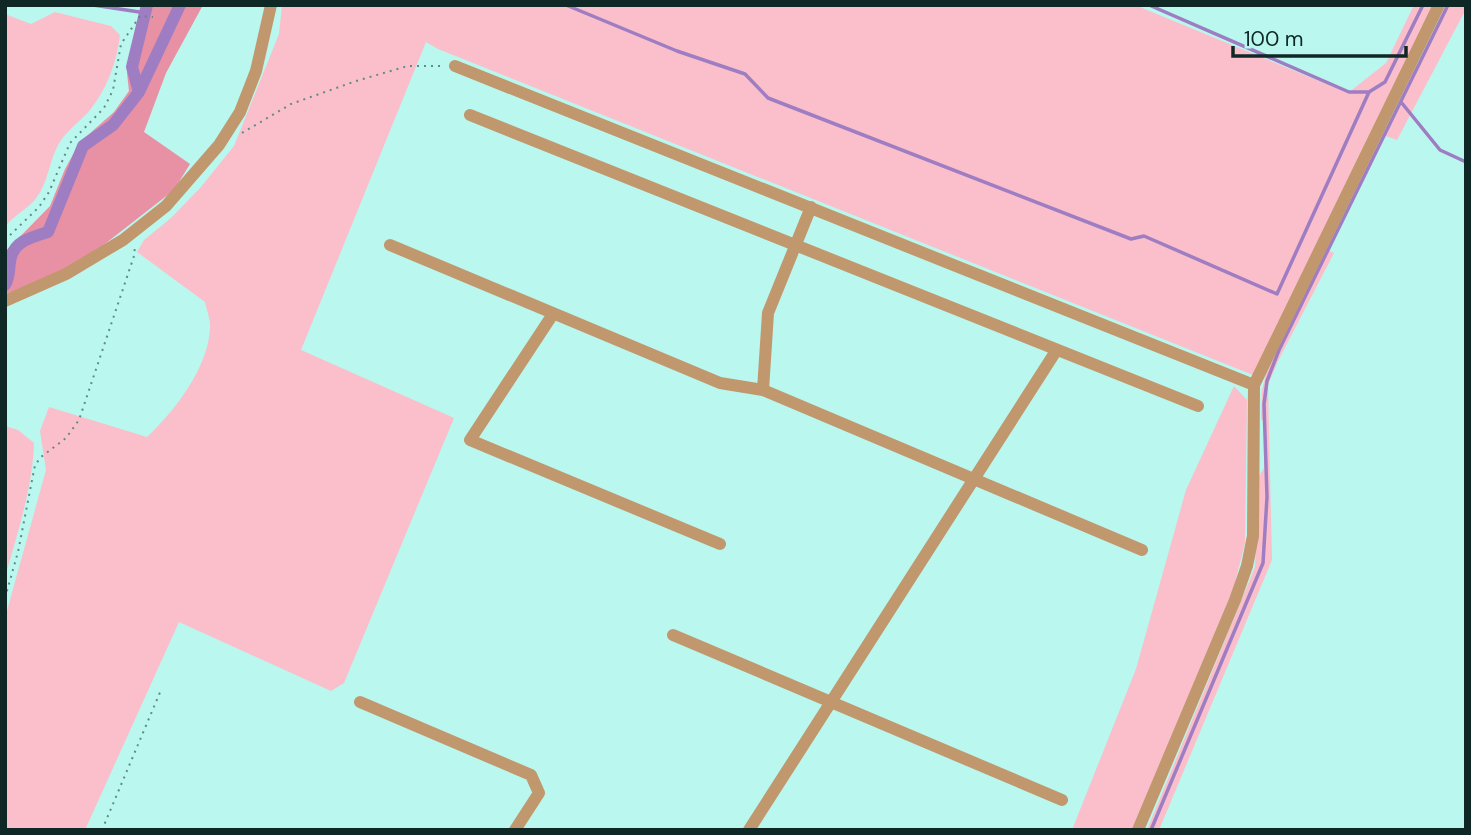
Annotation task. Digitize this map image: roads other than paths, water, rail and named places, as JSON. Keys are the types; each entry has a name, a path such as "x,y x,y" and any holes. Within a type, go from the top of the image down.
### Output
{"lane":[{"path":"5,301 66,274 131,233 166,205 219,145 240,112 256,71 271,5"},
{"path":"1138,830 1247,566 1252,536 1255,384 1439,5"},
{"path":"455,66 1255,384"},
{"path":"470,115 1198,406"},
{"path":"762,390 768,313 811,207"},
{"path":"390,245 720,383 762,390 1142,550"},
{"path":"553,314 470,440 720,544"},
{"path":"749,830 1056,351"},
{"path":"673,635 1062,800"},
{"path":"360,702 531,775 539,793 516,829"}],"waterway":[{"path":"93,5 146,13"},
{"path":"5,285 13,251 26,240 48,232 83,146 113,125 139,92 132,67 147,5"},
{"path":"139,92 180,5"},
{"path":"566,5 677,51 745,74 768,98 1131,239 1144,236 1277,294 1369,92"},
{"path":"1149,5 1349,92 1369,92 1385,82 1423,5"},
{"path":"1151,830 1263,563 1267,497 1264,404 1267,381 1279,350 1448,5"},
{"path":"1401,102 1440,150 1466,162"}]}
